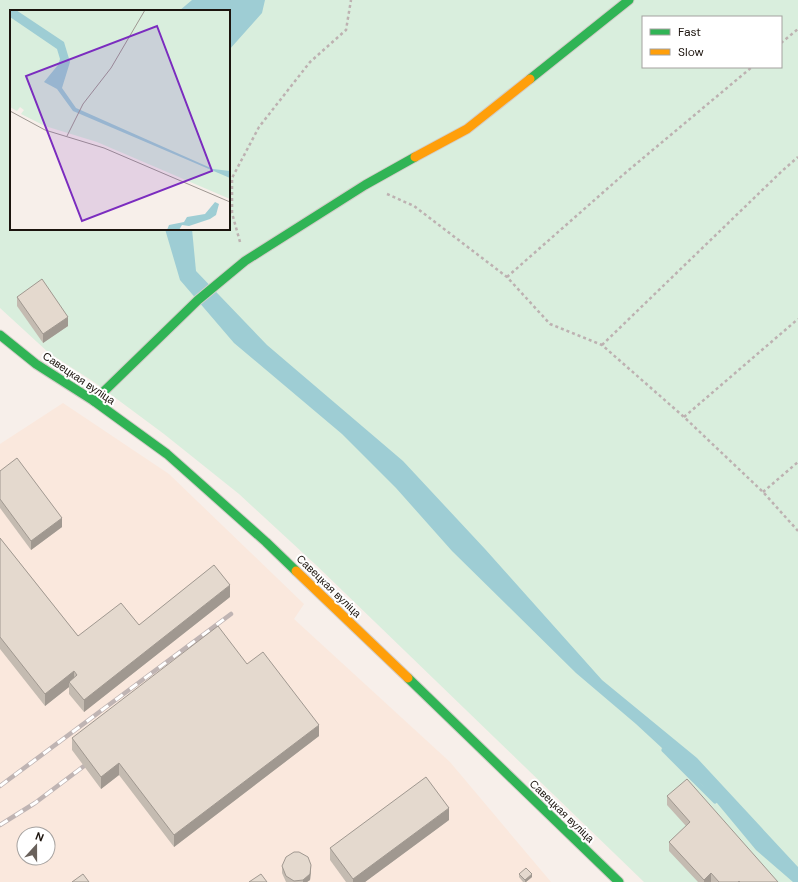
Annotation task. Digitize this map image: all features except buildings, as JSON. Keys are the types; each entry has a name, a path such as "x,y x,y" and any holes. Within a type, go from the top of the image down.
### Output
{"main road":[{"path":"94,402 198,300 245,261 365,185 467,129 629,0"},
{"name":"Савецкая вуліца","path":"0,335 36,364 94,402 167,454 266,542 619,882"}],"path":[{"path":"245,261 232,214 232,178 258,127 310,62 346,30 351,0"},
{"path":"782,42 798,29"},
{"path":"507,278 624,174 751,68"},
{"path":"602,345 798,157"},
{"path":"386,194 414,206 507,278 550,324 602,345 684,417 762,492 798,531"},
{"path":"684,417 798,319"},
{"path":"762,492 798,462"}],"shaded area":[{"path":"63,403 169,474 304,604 294,619 450,762 551,882 0,882 0,444"}],"green space":[{"path":"0,0 798,0 798,882 644,882 316,565 239,494 164,434 94,382 49,353 0,308"}],"water":[{"path":"192,0 265,0 262,13 230,49 230,10 180,10"},
{"path":"165,230 192,230 196,271 267,345 403,461 485,549 602,680 697,758 798,867 798,882 793,882 756,850 702,785 636,724 576,673 452,551 396,488 342,434 234,343 180,280"}],"waterway":[{"path":"664,750 715,801"}],"railway":[{"path":"0,786 231,614"},
{"path":"0,825 35,803 84,766"}],"traffic: fast":[{"path":"530,79 629,0"},
{"path":"94,401 198,300 245,261 365,185 415,157"},
{"path":"0,335 36,364 94,401 167,454 266,542 296,571"},
{"path":"408,678 619,882"}],"traffic: slow":[{"path":"415,157 467,129 530,79"},
{"path":"296,571 408,678"}]}
